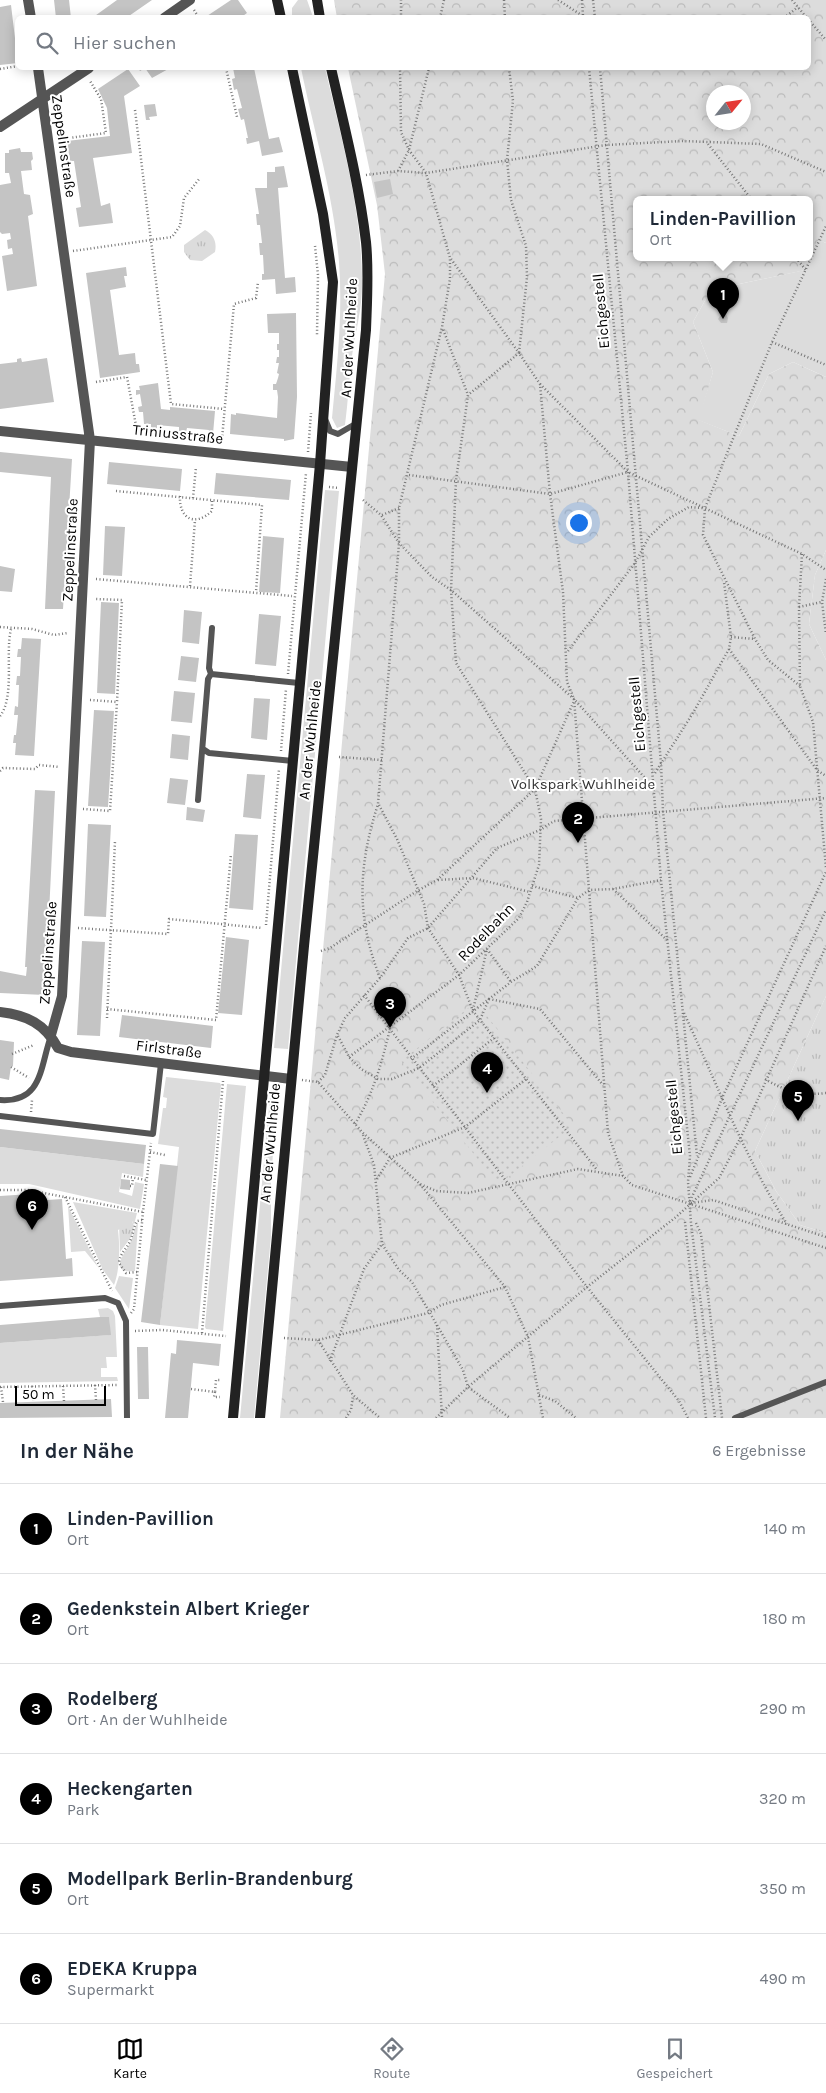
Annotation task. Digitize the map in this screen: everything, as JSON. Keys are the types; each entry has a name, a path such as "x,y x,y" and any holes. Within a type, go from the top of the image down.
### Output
{"main road":[{"path":"277,0 280,15"},
{"path":"317,0 320,15"},
{"name":"An der Wuhlheide","path":"233,1418 320,464 333,282 323,214 292,70"},
{"name":"An der Wuhlheide","path":"260,1418 291,1079 358,423 368,284 366,242 355,176 331,70"}],"street":[{"path":"28,0 30,15"},
{"path":"168,15 190,0"},
{"name":"Zeppelinstraße","path":"38,70 90,440 62,996 51,1035"},
{"path":"0,127 86,70"},
{"name":"Triniusstraße","path":"0,431 352,467"},
{"name":"Firlstraße","path":"0,1012 18,1014 36,1022 51,1035 58,1048 70,1052 291,1079"}],"lane":[{"path":"324,416 330,431 338,434 358,423"},
{"path":"198,800 208,679 211,674 209,668 212,628"},
{"name":"An der Wuhlheide","path":"211,674 299,683"},
{"name":"An der Wuhlheide","path":"203,749 209,753 292,761"},
{"path":"0,1100 16,1100 32,1090 38,1082 51,1035"},
{"path":"0,1116 153,1134 161,1063"},
{"path":"0,1306 105,1298 118,1303 126,1321 127,1418"},
{"path":"734,1418 826,1382"}],"path":[{"path":"401,0 401,15"},
{"path":"441,15 444,0"},
{"path":"504,0 505,15"},
{"path":"558,0 580,15"},
{"path":"582,0 583,15"},
{"path":"593,0 595,15"},
{"path":"792,0 805,15"},
{"path":"788,15 798,7"},
{"path":"811,22 826,40"},
{"path":"0,69 15,66"},
{"path":"226,70 238,117"},
{"path":"380,978 373,962 366,926 363,922 361,903 363,867 368,835 378,804 399,543 399,508 409,475 442,327 450,278 450,258 426,173 409,150 401,132 400,70"},
{"path":"398,171 409,150 429,70"},
{"path":"468,395 519,353 527,277 526,246 511,200 507,160 513,101 509,70"},
{"name":"Eichgestell","path":"589,70 628,472 656,789 656,812 662,880 690,1156 688,1182 715,1418"},
{"path":"600,70 664,811 697,1156"},
{"path":"62,139 106,133 101,99 90,81"},
{"path":"135,110 171,404 224,409"},
{"path":"355,176 398,171 426,173 606,145 683,141 708,144 761,144 826,172"},
{"path":"708,144 749,196"},
{"path":"64,253 172,237 180,226 184,198 200,178"},
{"path":"813,255 826,226"},
{"path":"315,246 318,275 317,338"},
{"path":"450,258 540,384 628,472 635,477 802,554 826,570"},
{"path":"798,261 806,270"},
{"path":"800,686 768,660 754,639 702,535 704,508 772,342 810,261"},
{"path":"222,438 234,304 256,298 258,282"},
{"path":"442,327 468,395 456,480 451,590 456,663 535,789"},
{"path":"772,342 826,365"},
{"path":"96,382 127,377 137,432"},
{"path":"540,384 550,494 563,592 568,652 567,682 574,699 608,1133 623,1176 632,1185 826,1248"},
{"path":"265,935 311,412"},
{"path":"193,498 196,467"},
{"path":"409,475 550,494 628,472"},
{"path":"325,486 340,488"},
{"path":"116,491 262,505 256,592"},
{"path":"180,496 180,507 183,513 188,518 195,520 202,520 212,511 212,500"},
{"path":"364,500 382,515 399,543 432,577 451,590 574,699 656,789"},
{"path":"382,515 399,508"},
{"path":"568,652 635,563 649,537 668,519 689,508 704,508"},
{"path":"190,586 195,520"},
{"path":"802,554 799,607 800,686 813,722 826,868"},
{"path":"654,774 694,712 729,648 731,637 723,578"},
{"path":"96,579 292,596"},
{"path":"826,579 822,602 826,634"},
{"path":"83,809 110,811 117,702 122,600 95,598"},
{"path":"799,607 822,602"},
{"path":"0,627 32,629 54,635 68,633"},
{"path":"0,716 3,712 7,690 11,629"},
{"path":"731,637 754,639"},
{"path":"729,648 817,770 826,776"},
{"path":"321,951 330,948 366,926 417,891 437,880 535,789 574,699"},
{"path":"90,700 117,702"},
{"path":"340,757 382,760"},
{"path":"0,763 3,768"},
{"path":"0,771 3,768 35,769 39,765 60,767"},
{"name":"Rodelbahn","path":"349,1057 459,975 519,918 530,892 538,865 541,819 535,789"},
{"path":"318,1082 325,1075 337,1035 345,1018 380,978 408,938 428,928 497,848 540,830 554,821 826,798"},
{"path":"378,804 396,839 424,904 428,928 459,975 473,1011 597,1170"},
{"path":"106,1018 115,841"},
{"path":"107,1009 216,1020 231,854"},
{"path":"688,1182 723,1096 826,872"},
{"path":"437,880 472,878 530,892"},
{"path":"411,1059 510,982 537,966 578,898 589,890 614,889 662,880"},
{"path":"532,886 578,898"},
{"path":"614,889 668,942"},
{"path":"690,1203 826,910"},
{"path":"78,928 168,934 169,919 262,928"},
{"path":"436,1418 468,1387 587,1287 676,1217 719,1178 741,1137 765,1079 826,946"},
{"path":"486,949 510,982"},
{"path":"473,1011 486,949"},
{"path":"364,995 587,1287 679,1401 688,1418"},
{"path":"489,999 540,1009 604,1084"},
{"path":"337,1035 349,1057 370,1076 378,1079 392,1079 419,1068 480,1020 489,999"},
{"path":"683,1010 723,1096 731,1118 769,1195 788,1224"},
{"path":"355,1125 378,1079 390,1028"},
{"path":"433,1086 494,1038"},
{"path":"12,1054 34,1045"},
{"path":"11,1067 32,1080"},
{"path":"291,1079 318,1082 363,1134 420,1184 505,1286 528,1337 543,1418"},
{"path":"376,1180 390,1158 465,1127 526,1079"},
{"path":"765,1079 785,1090 806,1094 826,1093"},
{"path":"202,1333 223,1081"},
{"path":"30,1121 32,1095"},
{"path":"126,1321 134,1309 142,1212 153,1134"},
{"path":"363,1134 374,1165 382,1244 399,1270 412,1282 428,1313 437,1324 463,1370 468,1387 510,1418"},
{"path":"150,1152 165,1155"},
{"path":"420,1184 436,1191 451,1194 482,1191 509,1183 578,1169 597,1170 623,1176"},
{"path":"124,1176 146,1180"},
{"path":"130,1186 132,1186 133,1178"},
{"path":"0,1190 28,1190 142,1212"},
{"path":"66,1197 118,1303"},
{"path":"690,1203 713,1200 826,1237"},
{"path":"137,1272 126,1273 118,1264 121,1252 130,1241 134,1226 137,1221 142,1220"},
{"path":"684,1222 706,1418"},
{"path":"696,1223 701,1234 722,1418"},
{"path":"330,1361 364,1269 382,1244"},
{"path":"284,1338 318,1340 428,1313 441,1306 505,1286"},
{"path":"437,1324 442,1418"},
{"path":"126,1331 162,1330 226,1336"},
{"path":"318,1340 353,1395 380,1418"},
{"path":"220,1397 214,1397 216,1380 221,1380"},
{"path":"3,1402 1,1387 127,1384"},
{"path":"95,1385 96,1400"},
{"path":"32,1386 34,1402"},
{"path":"62,1386 64,1401"},
{"path":"191,1389 215,1392"},
{"path":"346,1418 351,1410 353,1395"},
{"path":"539,1395 555,1401 576,1418"}],"green space":[{"path":"298,0 307,0 312,15 292,15 292,8"},
{"name":"Volkspark Wuhlheide","path":"334,0 826,0 826,243 819,240 813,254 813,196 633,196 633,261 810,261 806,270 711,290 693,322 713,372 699,420 739,436 769,374 793,362 826,377 826,550 815,575 809,624 826,660 826,996 755,1151 776,1191 800,1225 826,1233 826,1418 280,1418 385,274 377,205 348,70 811,70 811,15 336,15"},
{"path":"301,70 325,70 349,172 361,251 361,298 352,356 345,425 337,428 332,418 340,320 340,282 333,213"},
{"path":"205,230 214,239 216,245 215,252 202,261 190,260 184,252 184,245"},
{"path":"819,240 826,243 826,377 793,362 769,374 739,436 698,420 713,372 693,322 711,290 805,270 809,261 813,261 813,253"},
{"path":"325,490 339,491 288,1049 274,1048"},
{"path":"826,550 826,660 809,624 815,575"},
{"path":"826,996 826,1233 800,1225 776,1191 755,1151"},
{"path":"476,1002 573,1126 498,1185 401,1061"},
{"path":"166,1077 220,1083 221,1085 198,1329 160,1325 179,1147 158,1144 163,1108 166,1108 167,1098 163,1097"},
{"path":"227,1084 246,1086 223,1331 206,1329 205,1327"},
{"path":"273,1092 277,1100 271,1180 271,1236 254,1418 240,1418 270,1097"},
{"path":"0,1147 144,1164 143,1177 122,1173 119,1192 132,1196 135,1182 144,1184 140,1209 29,1184 0,1184"},
{"path":"73,1202 137,1213 134,1225 132,1221 118,1230 119,1258 114,1285 103,1270"},
{"path":"68,1206 98,1267 85,1251 71,1252"},
{"path":"124,1218 132,1221 134,1230 120,1252 119,1224"},
{"path":"138,1222 135,1271 126,1271 120,1265"},
{"path":"119,1276 133,1278 129,1309 115,1288"},
{"path":"108,1308 113,1311 115,1316 117,1357 106,1357 107,1368 101,1368 101,1377 117,1377 118,1381 0,1383 0,1343 110,1335 109,1317 100,1317 98,1309"}],"building":[{"path":"54,0 69,0 71,15 56,15"},
{"path":"117,0 152,0 130,15 96,15"},
{"path":"231,0 238,0 247,13 244,15 208,15"},
{"path":"11,5 15,38 15,63 0,65 0,7"},
{"path":"126,70 129,70 140,86 124,96 132,153 93,158 101,206 110,203 113,223 79,227 76,208 81,207 74,161 70,161 67,141 110,136 107,108 98,89"},
{"path":"146,70 166,70 152,78"},
{"path":"233,70 254,70 269,139 279,137 283,152 262,156 259,141 247,144 246,138 248,138 244,119 241,120 238,109 242,108 237,89 234,90 232,79 235,78"},
{"path":"155,104 157,116 149,117 150,120 146,120 144,105"},
{"path":"20,148 21,152 32,152 33,159 31,161 32,170 21,171 24,194 30,195 33,214 28,216 37,286 7,291 2,256 13,254 12,248 8,249 7,240 11,239 10,233 2,234 0,232 0,185 11,183 9,173 5,173 5,153 9,153 9,150"},
{"path":"284,166 288,187 278,188 285,278 295,277 296,292 276,294 275,279 262,280 262,274 264,274 263,255 260,255 259,243 262,243 260,225 257,225 256,214 259,214 255,188 267,188 267,172 275,172 275,167"},
{"path":"390,179 393,194 377,198 374,182"},
{"path":"126,267 127,276 124,276 126,287 110,290 119,355 135,353 136,364 139,364 140,372 100,378 86,273"},
{"path":"296,313 297,397 294,439 284,441 284,439 230,434 231,414 277,418 278,397 277,390 273,390 273,384 276,384 279,374 277,373 279,363 276,363 277,357 279,357 277,344 279,344 279,333 268,333 267,314"},
{"path":"726,314 728,318 727,323 721,323 718,319 721,315"},
{"path":"21,358 22,362 47,358 54,402 0,409 0,364 17,362 17,359"},
{"path":"158,383 161,409 170,410 170,407 215,411 213,434 208,434 209,430 187,428 186,432 179,431 179,427 157,425 157,429 151,428 151,424 144,424 143,412 139,412 138,407 142,406 140,394 136,395 136,390 140,390 139,386"},
{"path":"0,452 72,459 63,609 45,609 51,477 0,472"},
{"path":"109,462 182,469 180,491 107,484"},
{"path":"216,473 291,480 289,500 214,494"},
{"path":"105,526 125,527 122,576 103,575"},
{"path":"263,536 284,538 280,593 259,592"},
{"path":"0,566 15,569 12,592 0,591"},
{"path":"101,602 119,603 115,694 97,693"},
{"path":"184,610 202,612 199,644 182,642"},
{"path":"259,614 281,616 276,666 255,664"},
{"path":"22,638 41,639 34,756 15,755 16,743 13,743 14,735 16,735 18,715 14,715 15,706 18,707 19,685 16,685 17,676 20,676 21,657 17,657 18,649 21,649"},
{"path":"181,656 199,658 196,682 178,680"},
{"path":"174,691 195,693 192,723 171,721"},
{"path":"254,698 270,699 267,740 251,738"},
{"path":"94,710 114,711 108,807 88,806"},
{"path":"172,734 190,736 188,760 170,758"},
{"path":"247,774 265,775 261,819 243,817"},
{"path":"170,778 188,780 185,805 167,803"},
{"path":"35,790 55,791 45,995 0,993 0,971 26,976"},
{"path":"187,807 205,810 203,822 186,820"},
{"path":"88,824 111,825 106,917 84,916"},
{"path":"235,834 258,835 253,910 229,908"},
{"path":"226,937 249,940 242,1015 218,1013"},
{"path":"82,941 105,942 100,1036 77,1035"},
{"path":"122,1015 213,1026 211,1048 119,1037"},
{"path":"0,1040 14,1042 13,1066 11,1066 9,1080 0,1078"},
{"path":"0,1129 146,1145 144,1164 0,1147"},
{"path":"160,1164 178,1166 160,1325 141,1322"},
{"path":"121,1179 130,1180 130,1190 120,1189"},
{"path":"31,1194 32,1201 62,1199 66,1259 72,1258 73,1276 0,1281 0,1196"},
{"path":"109,1317 111,1335 0,1343 0,1325"},
{"path":"177,1340 221,1344 219,1366 193,1363 188,1418 165,1418 171,1353 176,1354"},
{"path":"137,1347 148,1347 149,1399 138,1399"},
{"path":"111,1399 112,1417 0,1418 0,1403"}],"place":[{"name":"Linden-Pavillion","path":"723,319"},
{"name":"Gedenkstein Albert Krieger","path":"578,843"},
{"name":"Rodelberg","path":"390,1028"},
{"name":"Heckengarten","path":"487,1093"},
{"name":"Modellpark Berlin-Brandenburg","path":"798,1121"},
{"name":"EDEKA Kruppa","path":"32,1230"}]}
